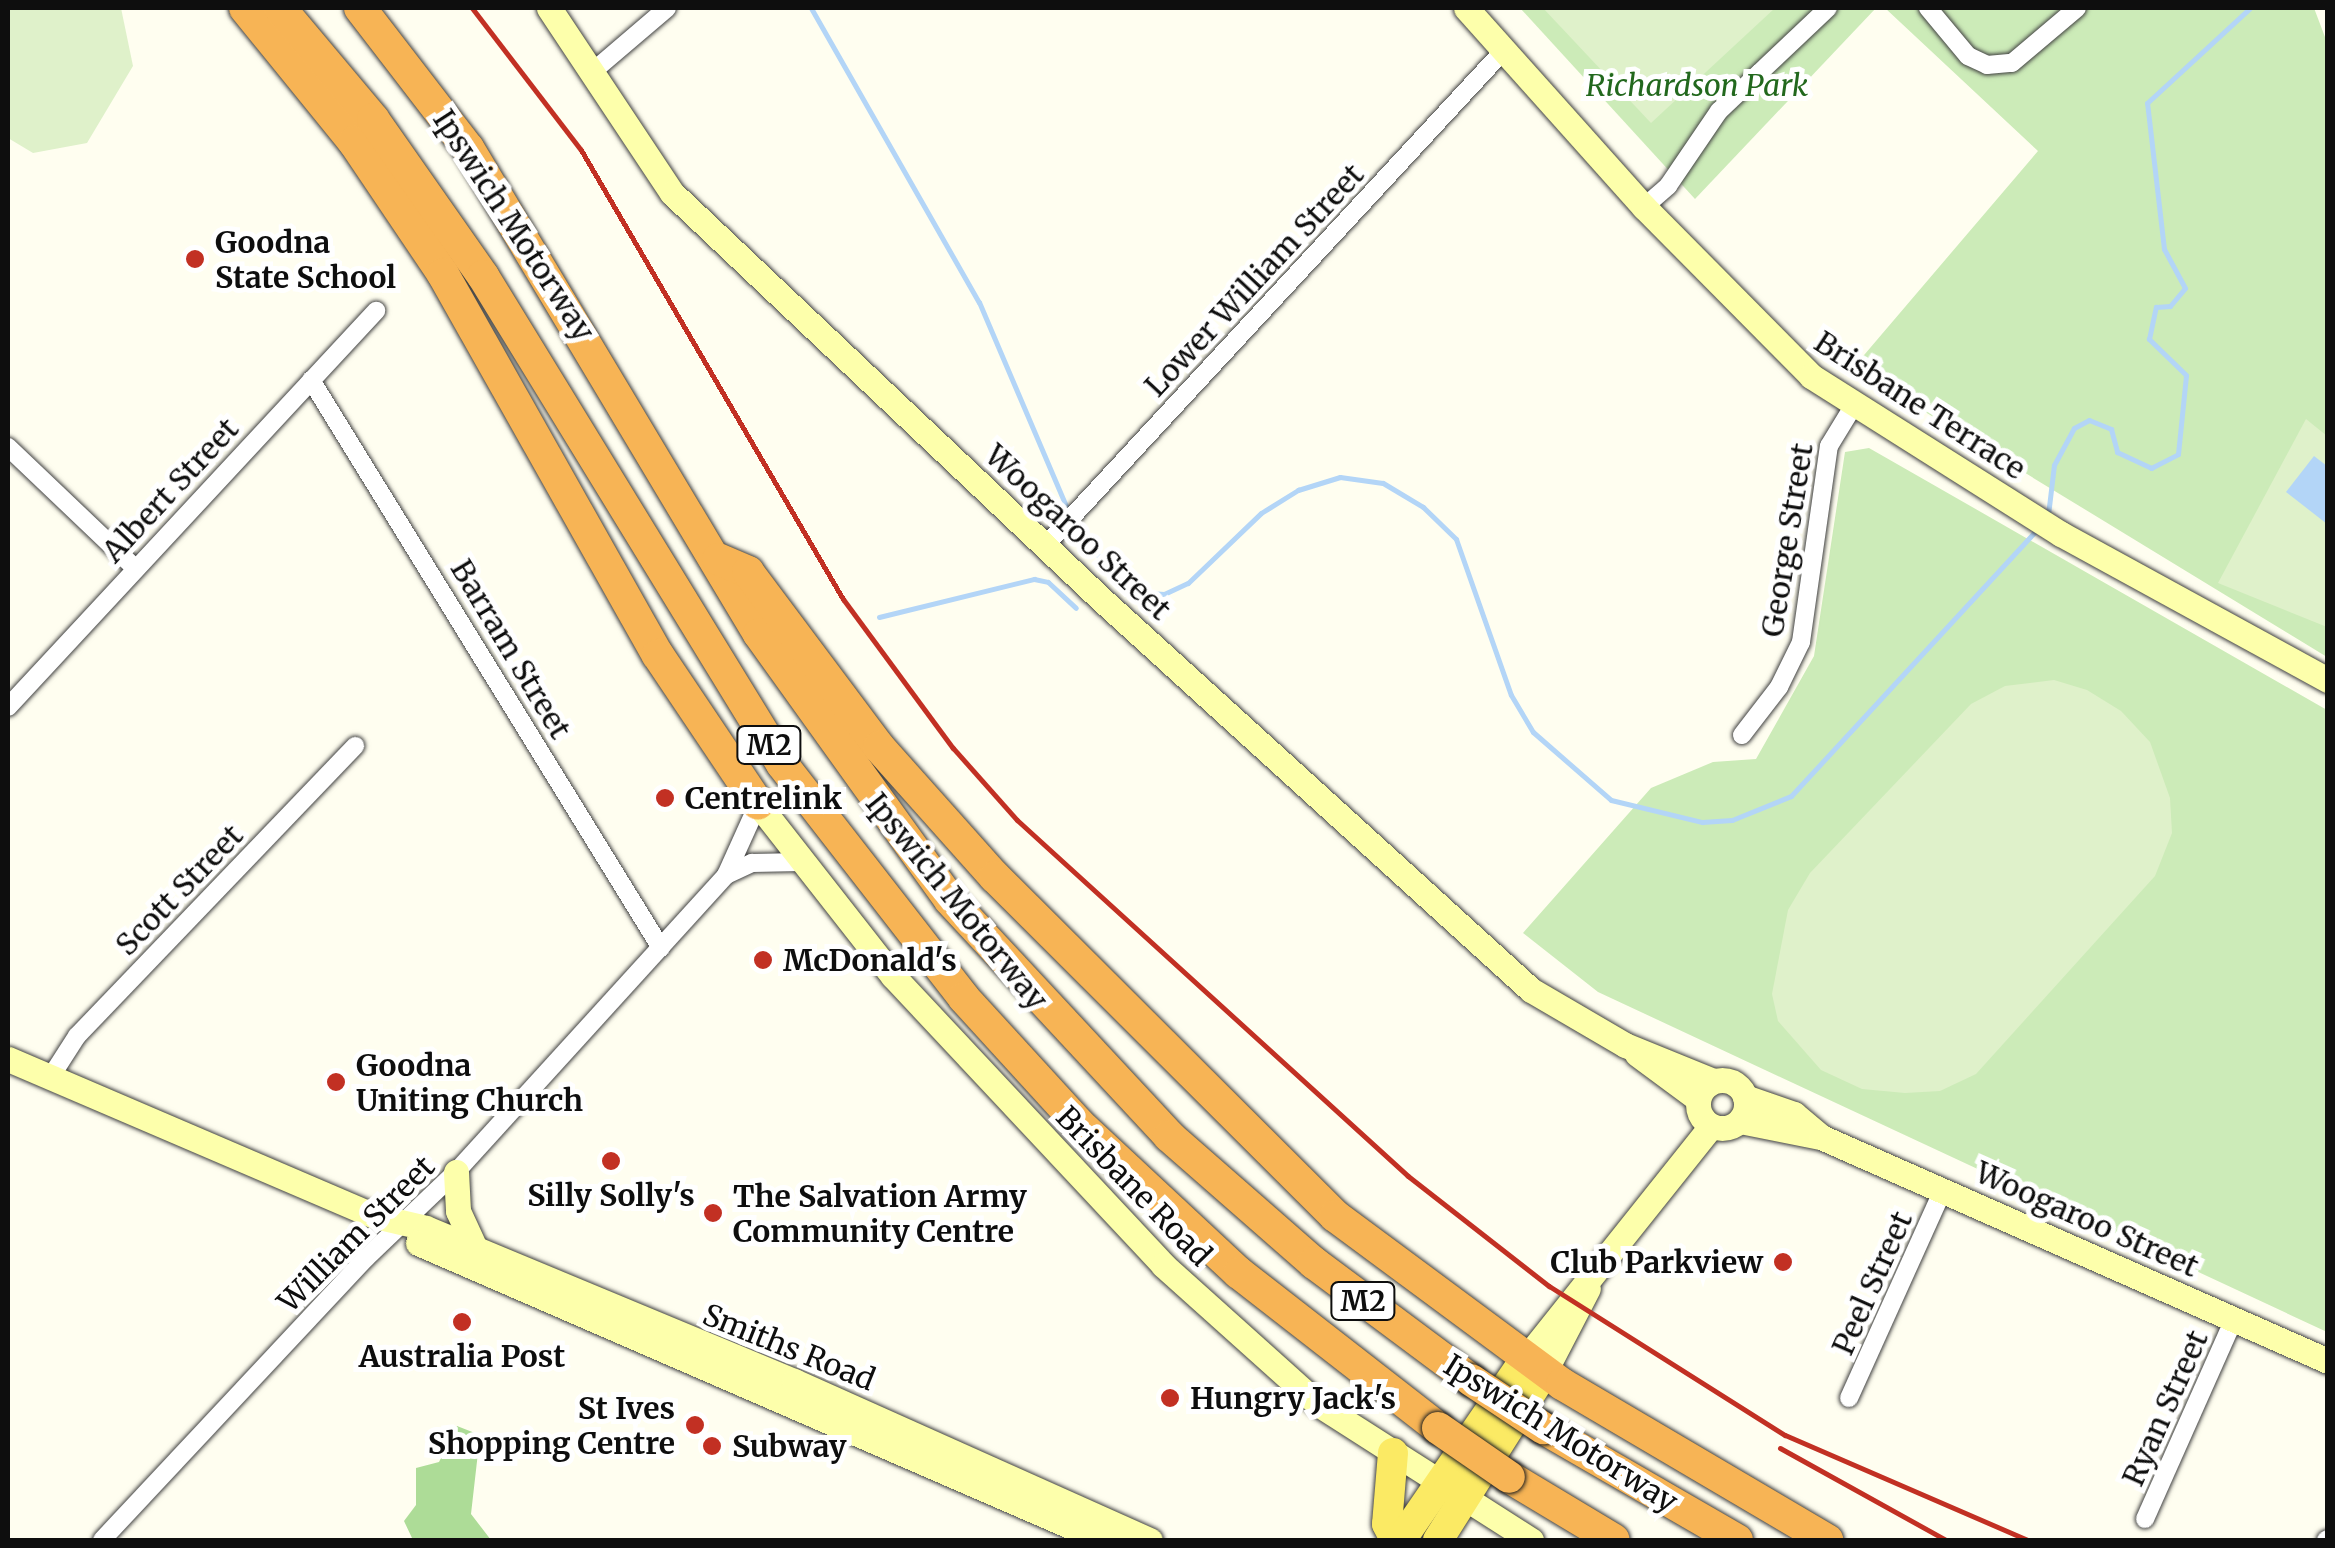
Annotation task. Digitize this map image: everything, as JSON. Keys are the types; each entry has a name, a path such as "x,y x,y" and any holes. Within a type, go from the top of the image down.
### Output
{"highway":[{"path":"246,8 354,142 424,246 658,654 758,804"},
{"name":"Ipswich Motorway","path":"280,8 432,200 728,682 856,864 940,969 1078,1122 1283,1310 1438,1428 1614,1540"},
{"name":"Ipswich Motorway","path":"360,8 506,206 714,558 880,810 1040,1005 1230,1192 1471,1380 1543,1428 1738,1540"},
{"path":"714,558 748,572 932,809 1227,1115 1378,1252 1536,1365 1827,1540"}],"main road":[{"path":"1394,1453 1387,1524 1398,1540 1452,1490 1536,1365"},
{"path":"1438,1540 1452,1490"}],"street":[{"name":"Woogaroo Street","path":"549,8 639,152 715,238 1044,547 1512,974 1569,1016 1706,1090 1736,1085 1742,1109 1794,1114 1821,1136 2328,1361"},
{"path":"591,73 667,8"},
{"name":"Brisbane Terrace","path":"1466,8 1644,206 1785,354 1854,405 2010,504 2328,680"},
{"path":"1644,206 1668,186 1719,111 1828,8"},
{"path":"1928,8 1968,56 1987,65 2012,63 2077,8"},
{"name":"Lower William Street","path":"1044,547 1504,50"},
{"name":"Albert Street","path":"8,707 376,312"},
{"name":"Barram Street","path":"311,380 661,948"},
{"name":"George Street","path":"1742,735 1779,687 1801,642 1829,446 1854,405"},
{"path":"8,447 135,568"},
{"name":"Scott Street","path":"50,1078 78,1036 355,746"},
{"name":"Brisbane Road","path":"758,804 924,1010 1163,1265 1318,1404 1531,1540"},
{"name":"William Street","path":"102,1540 456,1172 726,876 758,804"},
{"path":"726,876 752,863 801,862"},
{"name":"Smiths Road","path":"8,1059 400,1226 426,1228 474,1248 1150,1540"},
{"path":"1706,1090 1700,1115 1711,1126"},
{"path":"1536,1365 1586,1302 1589,1284 1711,1126 1742,1109"},
{"path":"456,1172 458,1212 474,1248"},
{"name":"Peel Street","path":"1849,1398 1943,1190"},
{"name":"Smiths Road","path":"400,1226 413,1240 560,1306 1102,1540"},
{"name":"Ryan Street","path":"2146,1519 2234,1319"}],"green space":[{"path":"8,8 121,8 133,66 87,143 33,153 8,138"},
{"name":"Richardson Park","path":"1520,8 1876,8 1695,199"},
{"path":"1543,8 1775,8 1651,123"},
{"path":"1885,8 2314,8 2328,45 2327,657 1853,368 2038,151"},
{"path":"2306,419 2327,436 2327,627 2218,583"},
{"path":"1869,448 2327,710 2327,1332 1598,992 1523,933 1651,788 1713,762 1756,759 1814,656 1845,452"},
{"path":"2054,680 2087,690 2121,711 2150,742 2170,798 2172,833 2155,876 1976,1074 1940,1091 1905,1093 1862,1089 1821,1070 1778,1021 1772,994 1788,910 1810,873 1971,704 2005,686"},
{"path":"457,1426 480,1435 471,1514 491,1540 412,1538 404,1521 416,1505 416,1468 439,1462"}],"water":[{"path":"2314,456 2327,466 2327,524 2286,492"}],"waterway":[{"path":"811,8 979,302 1068,511"},
{"path":"2048,515 2054,465 2074,428 2089,420 2111,429 2117,452 2151,468 2178,454 2186,375 2149,339 2156,307 2170,306 2185,288 2164,249 2147,103 2250,8"},
{"path":"1082,532 1110,573 1135,592 1164,594 1188,583 1261,513 1298,490 1340,477 1383,483 1423,507 1456,539 1511,695 1533,732 1611,800 1702,822 1732,820 1791,796 2038,528"},
{"path":"879,617 1034,579 1048,582 1076,608"}],"railway":[{"path":"472,8 581,150 843,599 953,748 1017,820 1408,1176 1549,1286 1785,1435 2028,1540"},
{"path":"1780,1448 1946,1540"}],"place":[{"name":"Goodna State School","path":"195,259"},
{"name":"Centrelink","path":"665,798"},
{"name":"McDonald's","path":"763,960"},
{"name":"Goodna Uniting Church","path":"336,1082"},
{"name":"Silly Solly's","path":"611,1161"},
{"name":"The Salvation Army Community Centre","path":"713,1213"},
{"name":"Club Parkview","path":"1783,1262"},
{"name":"Australia Post","path":"462,1322"},
{"name":"Hungry Jack's","path":"1170,1398"},
{"name":"St Ives Shopping Centre","path":"695,1425"},
{"name":"Subway","path":"712,1446"}]}
